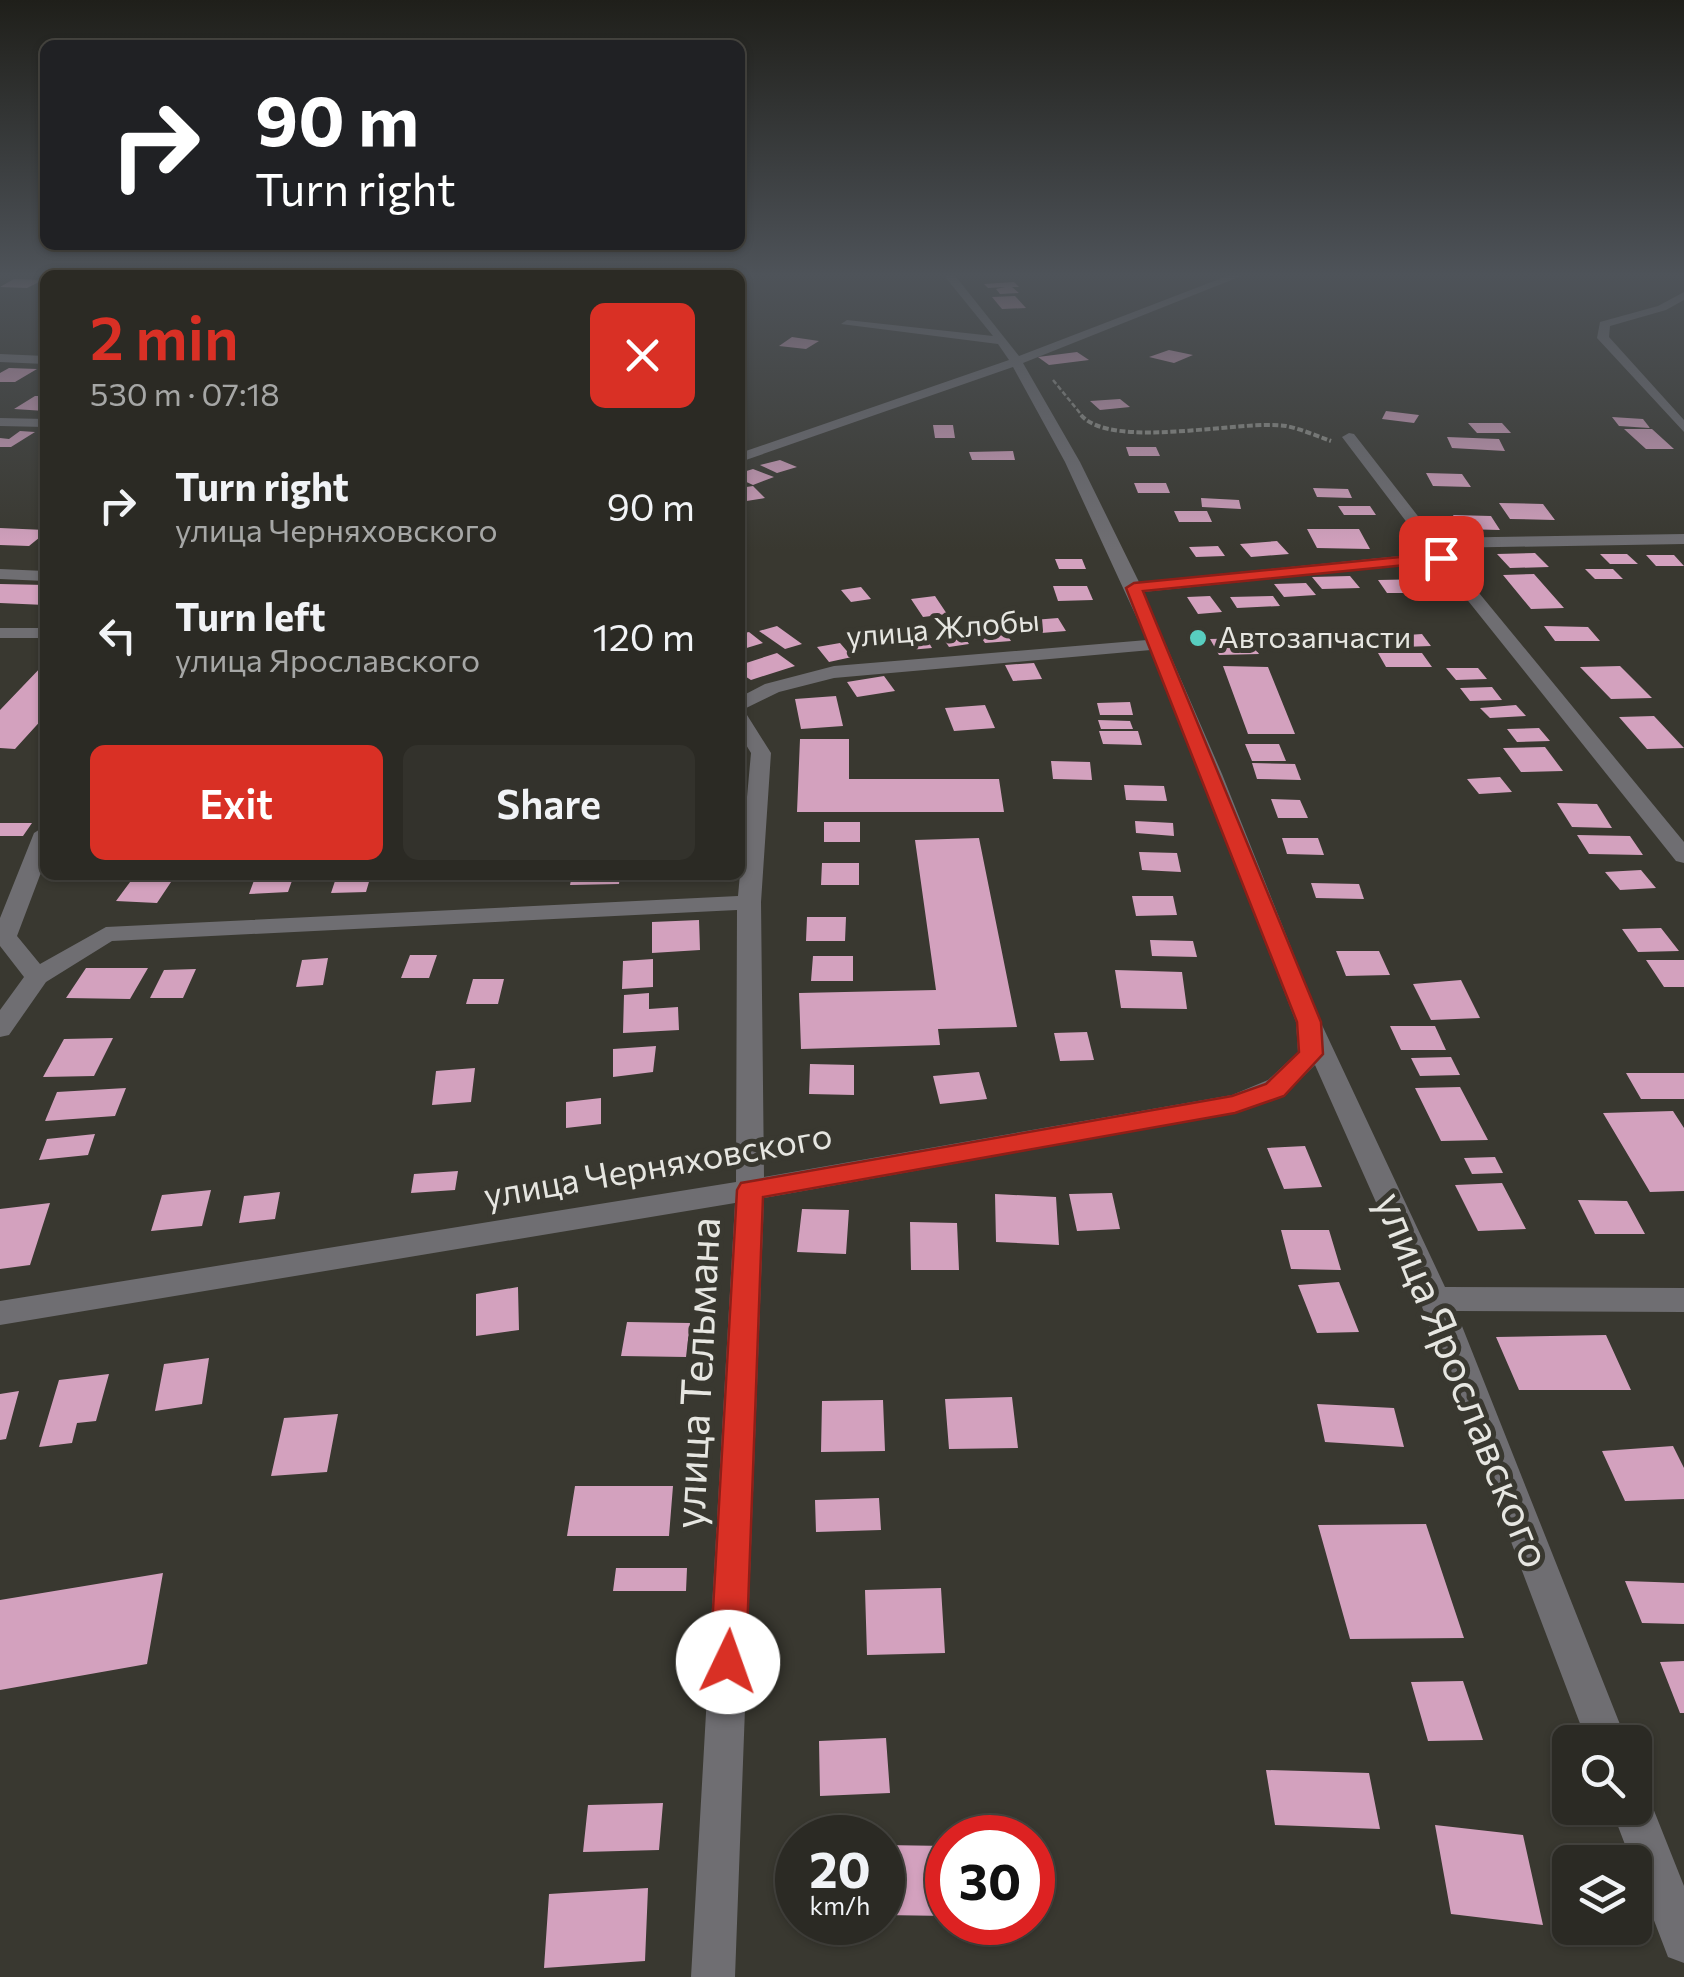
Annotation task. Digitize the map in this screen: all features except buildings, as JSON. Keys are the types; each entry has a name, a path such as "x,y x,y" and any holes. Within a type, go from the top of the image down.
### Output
{"street":[{"path":"745,456 1004,365"},
{"name":"улица Ярославского","path":"1028,365 1158,644 1310,1038 1436,1299 1600,1725"},
{"path":"1628,365 1684,428"},
{"path":"0,422 40,423"},
{"path":"1349,436 1436,550 1684,856"},
{"path":"1134,588 1436,550 1684,538"},
{"path":"20,575 40,557"},
{"path":"0,574 40,576"},
{"path":"0,633 40,633"},
{"name":"улица Жлобы","path":"745,702 772,688 834,672 1158,644"},
{"name":"улица Тельмана","path":"713,1977 750,1190 749,902 761,753 745,727"},
{"path":"37,977 5,936 40,846"},
{"path":"0,1029 37,977 106,934 749,902"},
{"name":"улица Черняховского","path":"0,1314 750,1190 1235,1104 1275,1090 1310,1038"},
{"path":"1436,1299 1684,1300"},
{"path":"1639,1825 1684,1941"}],"path":[{"path":"1032,365 1097,429 1166,432 1285,426 1315,434"}],"place":[{"name":"Автозапчасти","path":"1198,638"}],"route":[{"path":"728,1662 750,1190 1235,1104 1275,1090 1311,1054 1309,1022 1134,588 1441,558"}]}
